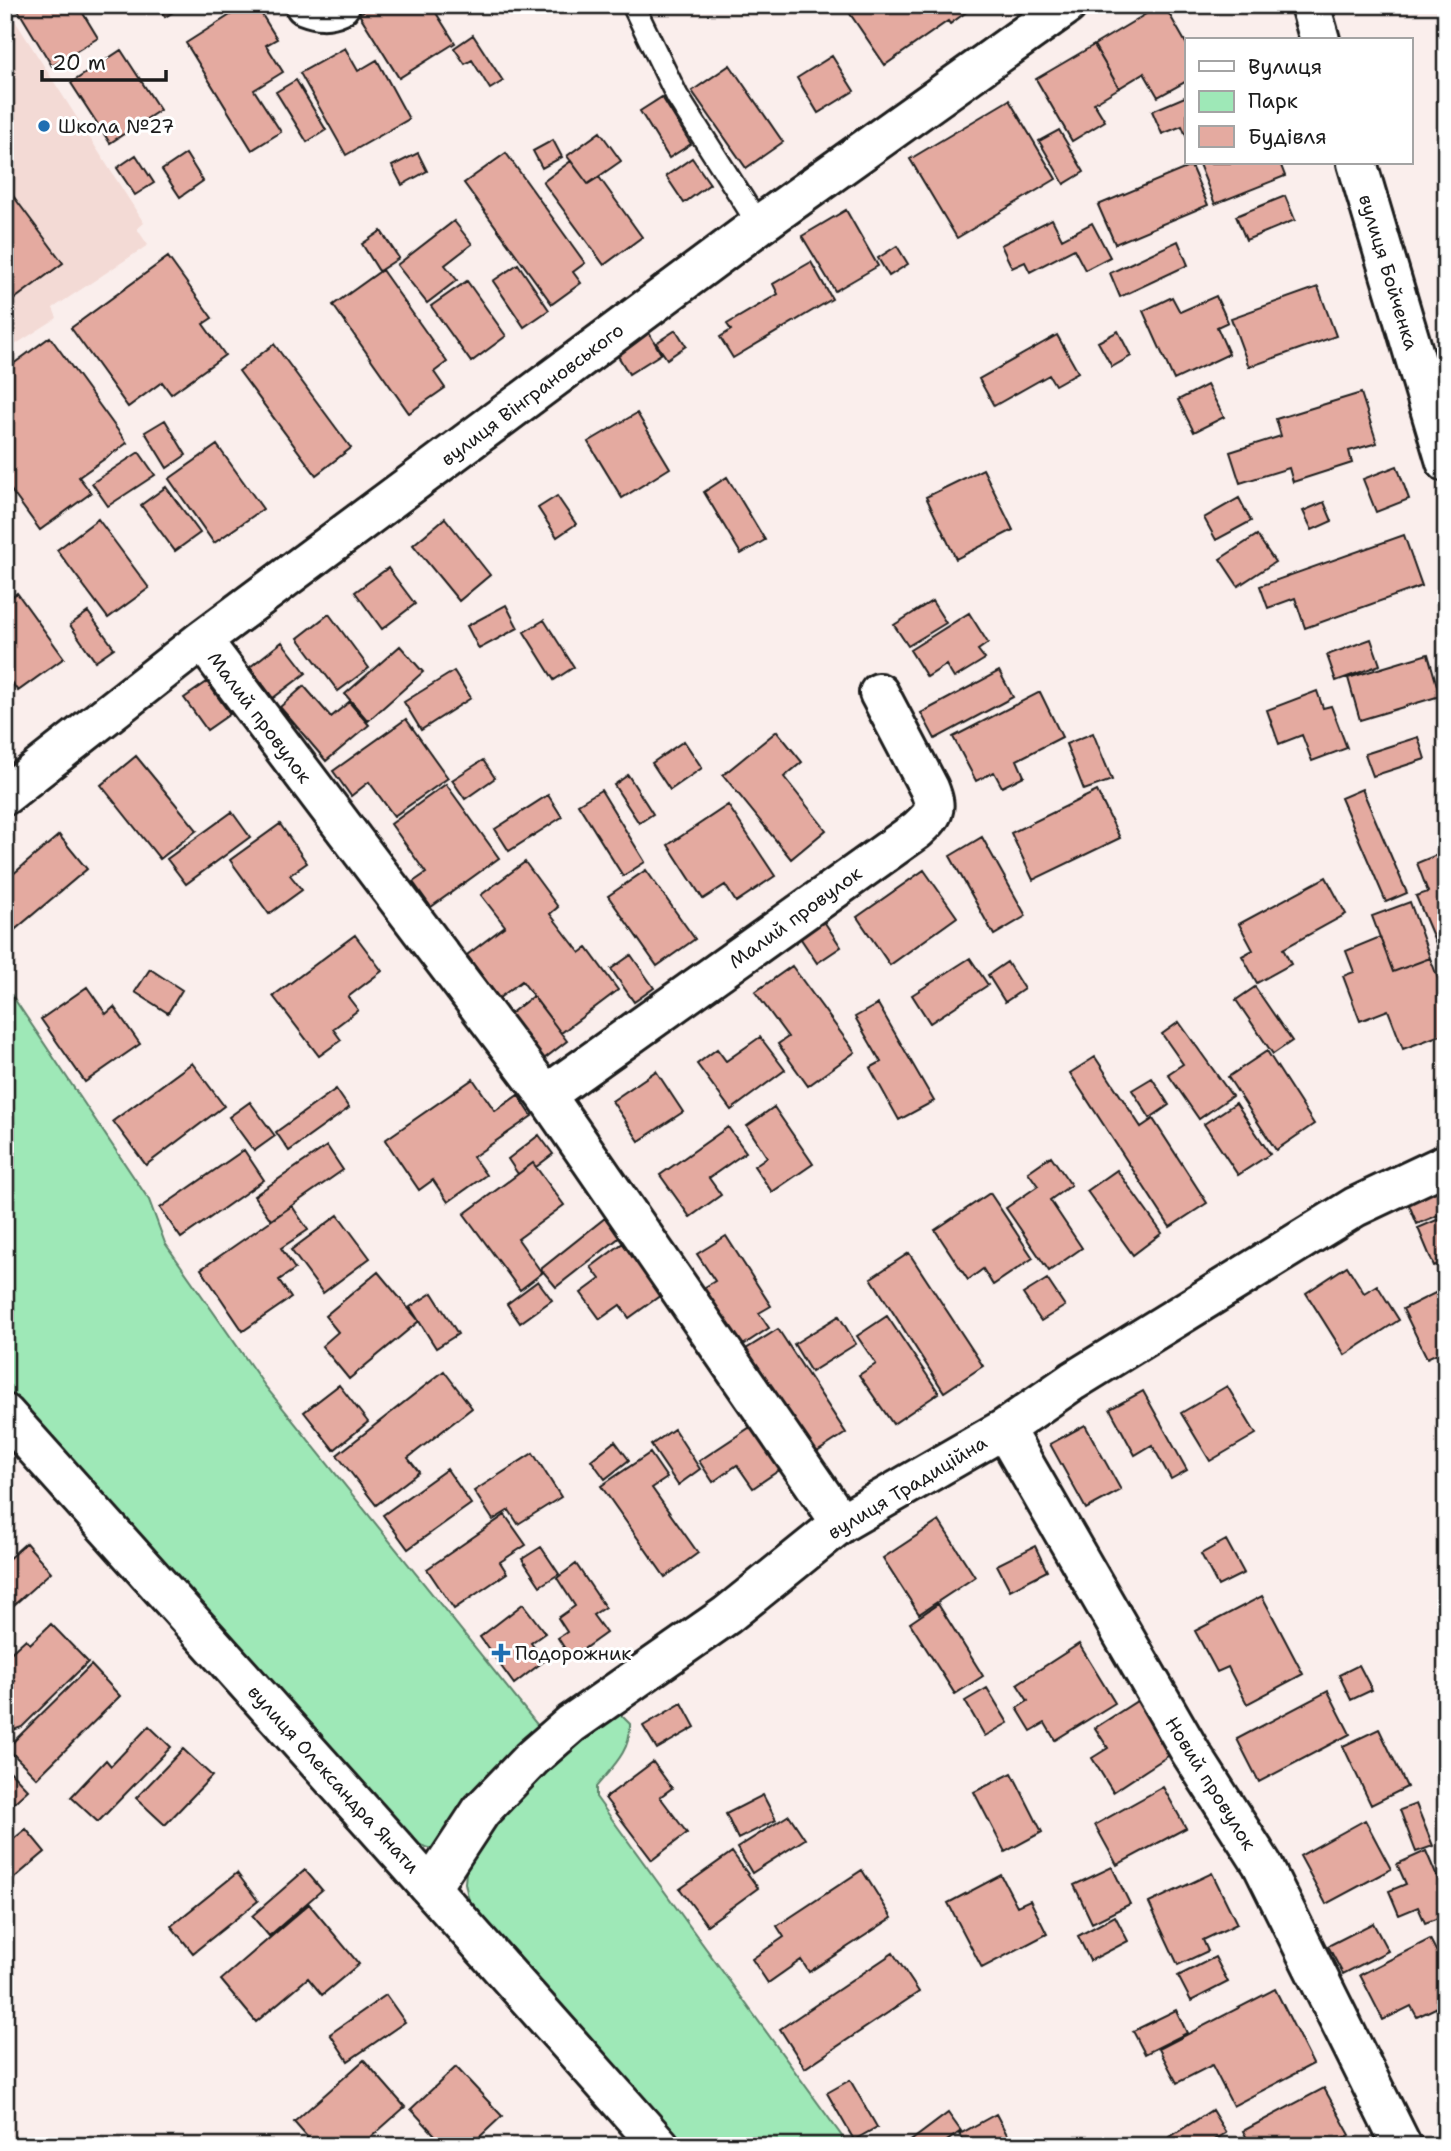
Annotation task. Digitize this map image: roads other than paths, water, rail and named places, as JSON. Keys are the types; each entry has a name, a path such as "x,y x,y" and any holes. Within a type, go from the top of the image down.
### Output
{"street":[{"path":"305,5 318,10 340,5"},
{"name":"вулиця Вінграновського","path":"5,795 202,640 759,225 1067,5"},
{"path":"1310,5 1319,38"},
{"name":"вулиця Бойченка","path":"1357,164 1446,462"},
{"name":"Малий провулок","path":"202,640 546,1095 841,1523"},
{"name":"Малий провулок","path":"546,1095 917,830 931,816 936,804 879,693"},
{"name":"вулиця Традиційна","path":"431,1887 481,1811 532,1758 571,1724 727,1615 841,1523 1004,1429 1073,1381 1355,1207 1446,1164"},
{"name":"вулиця Олександра Янати","path":"5,1414 660,2146"},
{"name":"Новий провулок","path":"1004,1429 1191,1753 1262,1864 1402,2146"}],"lane":[{"path":"633,5 677,96 759,225"}],"place":[{"name":"Школа №27","path":"44,126"},
{"name":"Подорожник","path":"501,1653"}]}
